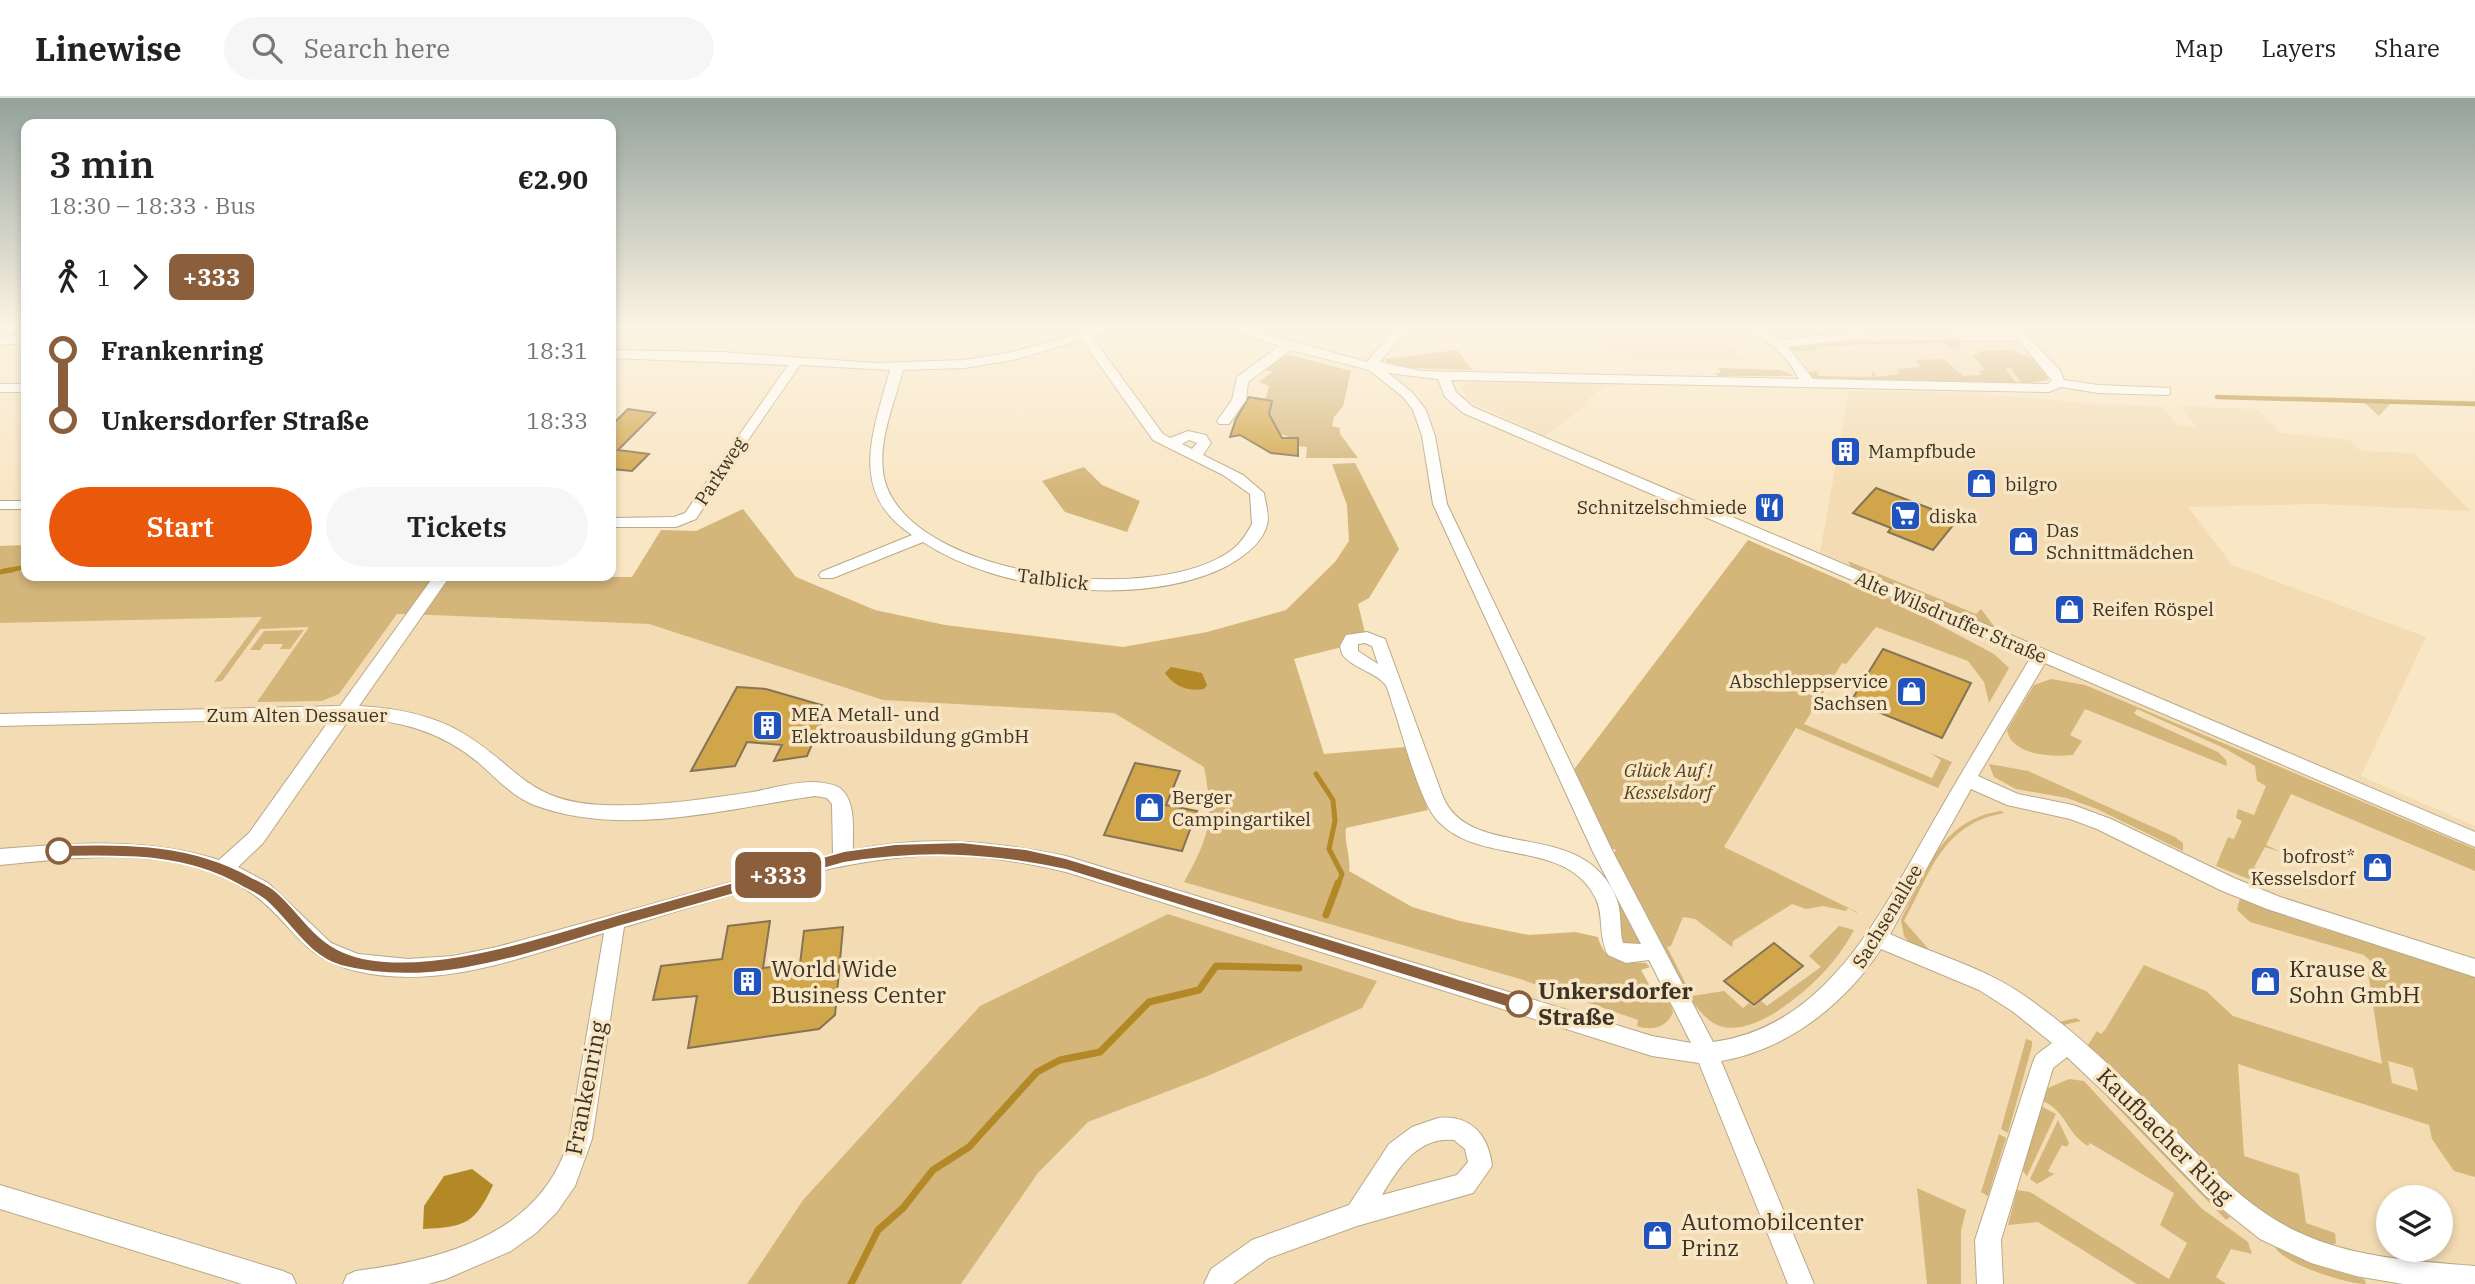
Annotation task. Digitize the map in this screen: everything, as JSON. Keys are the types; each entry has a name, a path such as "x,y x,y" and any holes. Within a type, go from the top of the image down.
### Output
{"street":[{"name":"Parkweg","path":"616,523 676,522 691,516 738,442 783,380"},
{"name":"Talblick","path":"894,380 879,438 877,455 880,487 898,516 922,537 958,556 998,571 1064,582 1145,582 1191,575 1237,554 1260,524 1257,492 1238,478 1158,437 1117,380"},
{"path":"1224,421 1239,400 1242,380"},
{"path":"1389,380 1415,402 1432,449 1435,487 1440,504 1603,852 1709,1055 1801,1284"},
{"name":"Alte Wilsdruffer Straße","path":"1445,380 1450,394 1468,410 2475,840"},
{"path":"1707,380 2049,388 2059,383 2098,389 2165,391"},
{"path":"0,388 21,388"},
{"path":"0,505 21,505"},
{"path":"827,575 922,537"},
{"path":"223,869 257,838 343,712 438,581"},
{"name":"Sachsenallee","path":"0,857 139,849 201,861 223,869 271,895 313,942 340,958 374,966 449,966 844,857 895,850 961,848 1026,855 1066,864 1652,1046 1681,1053 1709,1055 1742,1048 1797,1022 1841,987 1877,938 2041,655"},
{"path":"1392,681 1445,817 1479,839 1542,849 1570,861 1596,882 1604,894 1612,917 1611,938 1615,949 1626,954 1655,951"},
{"name":"Zum Alten Dessauer","path":"0,720 343,712 395,714 445,729 527,793 567,809 634,812 815,789 833,792 841,802 844,857"},
{"path":"1967,779 2014,800 2073,812 2104,824 2227,884 2274,903 2475,968"},
{"name":"Frankenring","path":"356,1284 437,1270 492,1249 536,1217 566,1179 580,1141 615,934 613,922"},
{"name":"Kaufbacher Ring","path":"1877,938 1976,979 2018,1002 2111,1082 2209,1185 2252,1220 2291,1242 2354,1262 2415,1278 2475,1279"},
{"path":"1990,1284 1988,1240 2032,1098 2044,1062 2068,1043"},
{"path":"1217,1284 1220,1278 1261,1249 1357,1214 1464,1185 1480,1166 1479,1149 1470,1136 1457,1129 1422,1132 1399,1147 1357,1214"},
{"path":"0,1197 242,1274 283,1284"}],"shaded area":[{"path":"1474,380 1605,384 1585,401 1589,403 1545,436 1466,399 1461,386"},
{"path":"1899,380 2046,380 2032,384"},
{"path":"1849,391 1972,393 2094,404 2162,406 2177,425 2196,427 2180,406 2257,409 2280,433 2350,440 2361,451 2414,453 2470,511 2317,504 2188,507 2232,565 2426,637 2361,776 2475,826 2475,1284 961,1284 1038,1173 1088,1122 1210,1075 1376,980 1168,914 980,1006 803,1200 747,1284 0,1284 0,623 406,614 649,624 883,700 1114,713 1204,767 1211,807 1202,849 1184,881 1520,979 1638,1020 1659,1006 1692,1000 1667,947 1671,946 1683,917 1724,847 1885,585 1819,558"},
{"path":"1171,667 1202,673 1207,685 1198,690 1177,685 1165,673"},
{"path":"472,1169 493,1185 474,1216 449,1227 423,1229 424,1206 444,1176"}],"green space":[{"path":"1349,380 1343,406 1334,417 1332,426 1340,428 1340,434 1358,458 1306,458 1307,447 1298,446 1298,438 1282,435 1268,421 1258,400 1266,398 1269,386 1259,382"},
{"path":"1893,380 2014,380 2017,384"},
{"path":"2019,380 2045,380 2022,384"},
{"path":"2360,399 2475,401 2475,406 2391,403 2379,416"},
{"path":"1355,463 1399,549 1369,598 1358,604 1365,633 1342,647 1294,659 1324,754 1406,747 1428,810 1346,828 1349,871 1412,907 1460,921 1529,935 1575,932 1598,937 1601,946 1610,956 1623,961 1646,963 1650,967 1641,970 1659,1002 1669,1000 1673,1012 1663,1025 1653,1028 1637,1026 1638,1020 1520,979 1184,882 1200,852 1208,827 1209,801 1204,767 1114,713 883,700 649,624 406,614 397,614 339,694 322,701 257,702 309,627 260,629 222,681 214,682 262,617 0,623 0,546 21,545 21,581 616,581 616,577 632,577 661,530 696,531 743,509 796,577 875,610 945,625 1123,647 1207,632 1286,610 1335,562 1349,541 1347,505 1332,464"},
{"path":"1084,467 1102,485 1140,501 1127,532 1065,512 1042,481"},
{"name":"Glück Auf ! Kesselsdorf","path":"1748,540 1877,596 1879,593 1994,654 2009,668 1989,703 1984,682 1968,661 1876,627 1846,664 1842,663 1804,724 1932,778 1941,760 1930,753 1952,762 1938,788 1796,728 1724,847 1857,912 1857,913 1848,908 1846,911 1823,906 1806,909 1792,904 1733,941 1732,947 1695,919 1683,917 1671,946 1667,947 1692,996 1724,991 1743,1008 1749,1003 1754,1007 1761,1001 1767,1006 1821,967 1809,956 1839,926 1854,930 1832,963 1804,991 1768,1017 1734,1028 1717,1025 1704,1015 1674,974 1613,854 1616,850 1606,847 1572,772"},
{"path":"1848,561 1976,614 1981,609 1994,626 1986,626 1854,572"},
{"path":"304,630 290,649 280,649 283,644 264,644 260,650 250,650 264,631"},
{"path":"2051,679 2085,685 2475,849 2475,871 2291,794 2266,845 2281,852 2265,847 2254,867 2265,873 2261,884 2216,866 2228,837 2234,839 2242,821 2236,818 2238,809 2254,815 2266,786 2257,781 2255,766 2226,749 2137,709 2134,713 2138,716 2218,752 2226,760 2227,766 2085,709 2070,735 2082,741 2073,755 2045,755 2025,750 2010,739 2007,730 2034,685"},
{"path":"1989,764 2028,771 2175,837 2183,843 2183,851 2097,809 2067,798 2016,789 1994,777"},
{"path":"2001,811 2004,813 1983,819 1952,839 1931,868 1904,921 1931,952 2003,983 2059,1022 2076,1018 2081,1021 2059,1026 1913,947 1904,936 1901,920 1938,850 1963,825 1980,816"},
{"path":"1608,877 1641,942 1636,946 1623,947 1600,879"},
{"path":"2240,898 2318,927 2475,975 2475,1177 2454,1171 2432,1139 2429,1125 2238,1064 2244,1156 2299,1174 2306,1223 2335,1233 2336,1243 2328,1248 2247,1209 2086,1048 2097,1031 2101,1034 2105,1030 2144,965 2206,991 2233,1016 2382,1064 2368,972 2377,967 2364,955 2250,922 2237,910","holes":["2388,1061 2413,1068 2418,1091 2392,1083"]},
{"path":"1168,914 1377,981 1362,1008 1210,1075 1088,1122 1038,1173 961,1284 747,1284 803,1200 980,1006"},
{"path":"2026,1039 2032,1041 2032,1046 2008,1133 2001,1129"},
{"path":"2069,1079 2084,1081 2201,1208 2248,1242 2252,1254 2231,1249 2216,1277 2226,1284 2137,1284 2038,1222 2008,1225 2017,1190 2030,1192 2169,1279 2187,1243 2160,1225 2174,1193 2090,1143 2088,1146 2075,1135 2057,1111 2043,1101 2048,1088"},
{"path":"2111,1094 2196,1187 2230,1217 2226,1220 2107,1097"},
{"path":"2041,1106 2056,1114 2027,1176 2022,1170"},
{"path":"2058,1120 2069,1143 2067,1147 2062,1145 2048,1171 2054,1174 2037,1184 2030,1179"},
{"path":"1999,1134 2006,1138 1988,1196 1981,1192"},
{"path":"1917,1188 1966,1210 1961,1231 1961,1284 1927,1284"},
{"path":"2275,1247 2321,1267 2364,1279 2366,1284 2316,1272 2290,1260"}],"building":[{"path":"1249,397 1272,401 1269,414 1282,438 1298,438 1298,456 1271,453 1240,435 1230,437 1236,419"},
{"path":"628,409 655,413 618,450 649,454 632,471 616,469 616,421"},
{"name":"diska","path":"1876,488 1958,519 1933,550 1888,532 1891,528 1853,513"},
{"name":"Abschleppservice Sachsen","path":"1883,649 1971,683 1942,738 1851,701"},
{"name":"MEA Metall- und Elektroausbildung gGmbH","path":"737,687 766,689 828,707 807,756 774,761 782,745 747,742 735,766 691,771"},
{"name":"Berger Campingartikel","path":"1135,763 1180,771 1166,805 1197,811 1182,851 1104,835"},
{"name":"World Wide Business Center","path":"770,921 763,968 800,964 804,931 843,927 835,1015 819,1029 688,1048 697,996 653,1000 661,966 722,959 728,926"},
{"path":"1774,943 1803,966 1754,1005 1724,981"}],"waterway":[{"path":"2217,397 2475,404"},
{"path":"3,571 21,568"},
{"path":"0,572 12,570"},
{"path":"1316,774 1333,800 1335,821 1329,849 1342,874 1338,885"},
{"path":"1326,915 1338,883"},
{"path":"851,1284 878,1230 903,1208 933,1170 969,1147 1037,1072 1060,1060 1100,1052 1149,1002 1199,990 1216,966 1299,968"}],"bus line":[{"name":"+333","path":"59,851 139,849 201,861 223,869 271,895 313,942 340,958 374,966 410,968 449,966 480,960 844,857 895,850 961,848 1026,855 1066,864 1519,1004"}],"place":[{"name":"Mampfbude","path":"1845,451"},
{"name":"bilgro","path":"1982,484"},
{"name":"Schnitzelschmiede","path":"1770,507"},
{"name":"diska","path":"1906,516"},
{"name":"Das Schnittmädchen","path":"2023,541"},
{"name":"Reifen Röspel","path":"2069,609"},
{"name":"Abschleppservice Sachsen","path":"1911,692"},
{"name":"MEA Metall- und Elektroausbildung gGmbH","path":"768,725"},
{"name":"Berger Campingartikel","path":"1149,808"},
{"name":"bofrost* Kesselsdorf","path":"2378,867"},
{"name":"World Wide Business Center","path":"748,982"},
{"name":"Krause & Sohn GmbH","path":"2266,982"},
{"name":"Unkersdorfer Straße","path":"1519,1004"},
{"name":"Automobilcenter Prinz","path":"1658,1235"}]}
